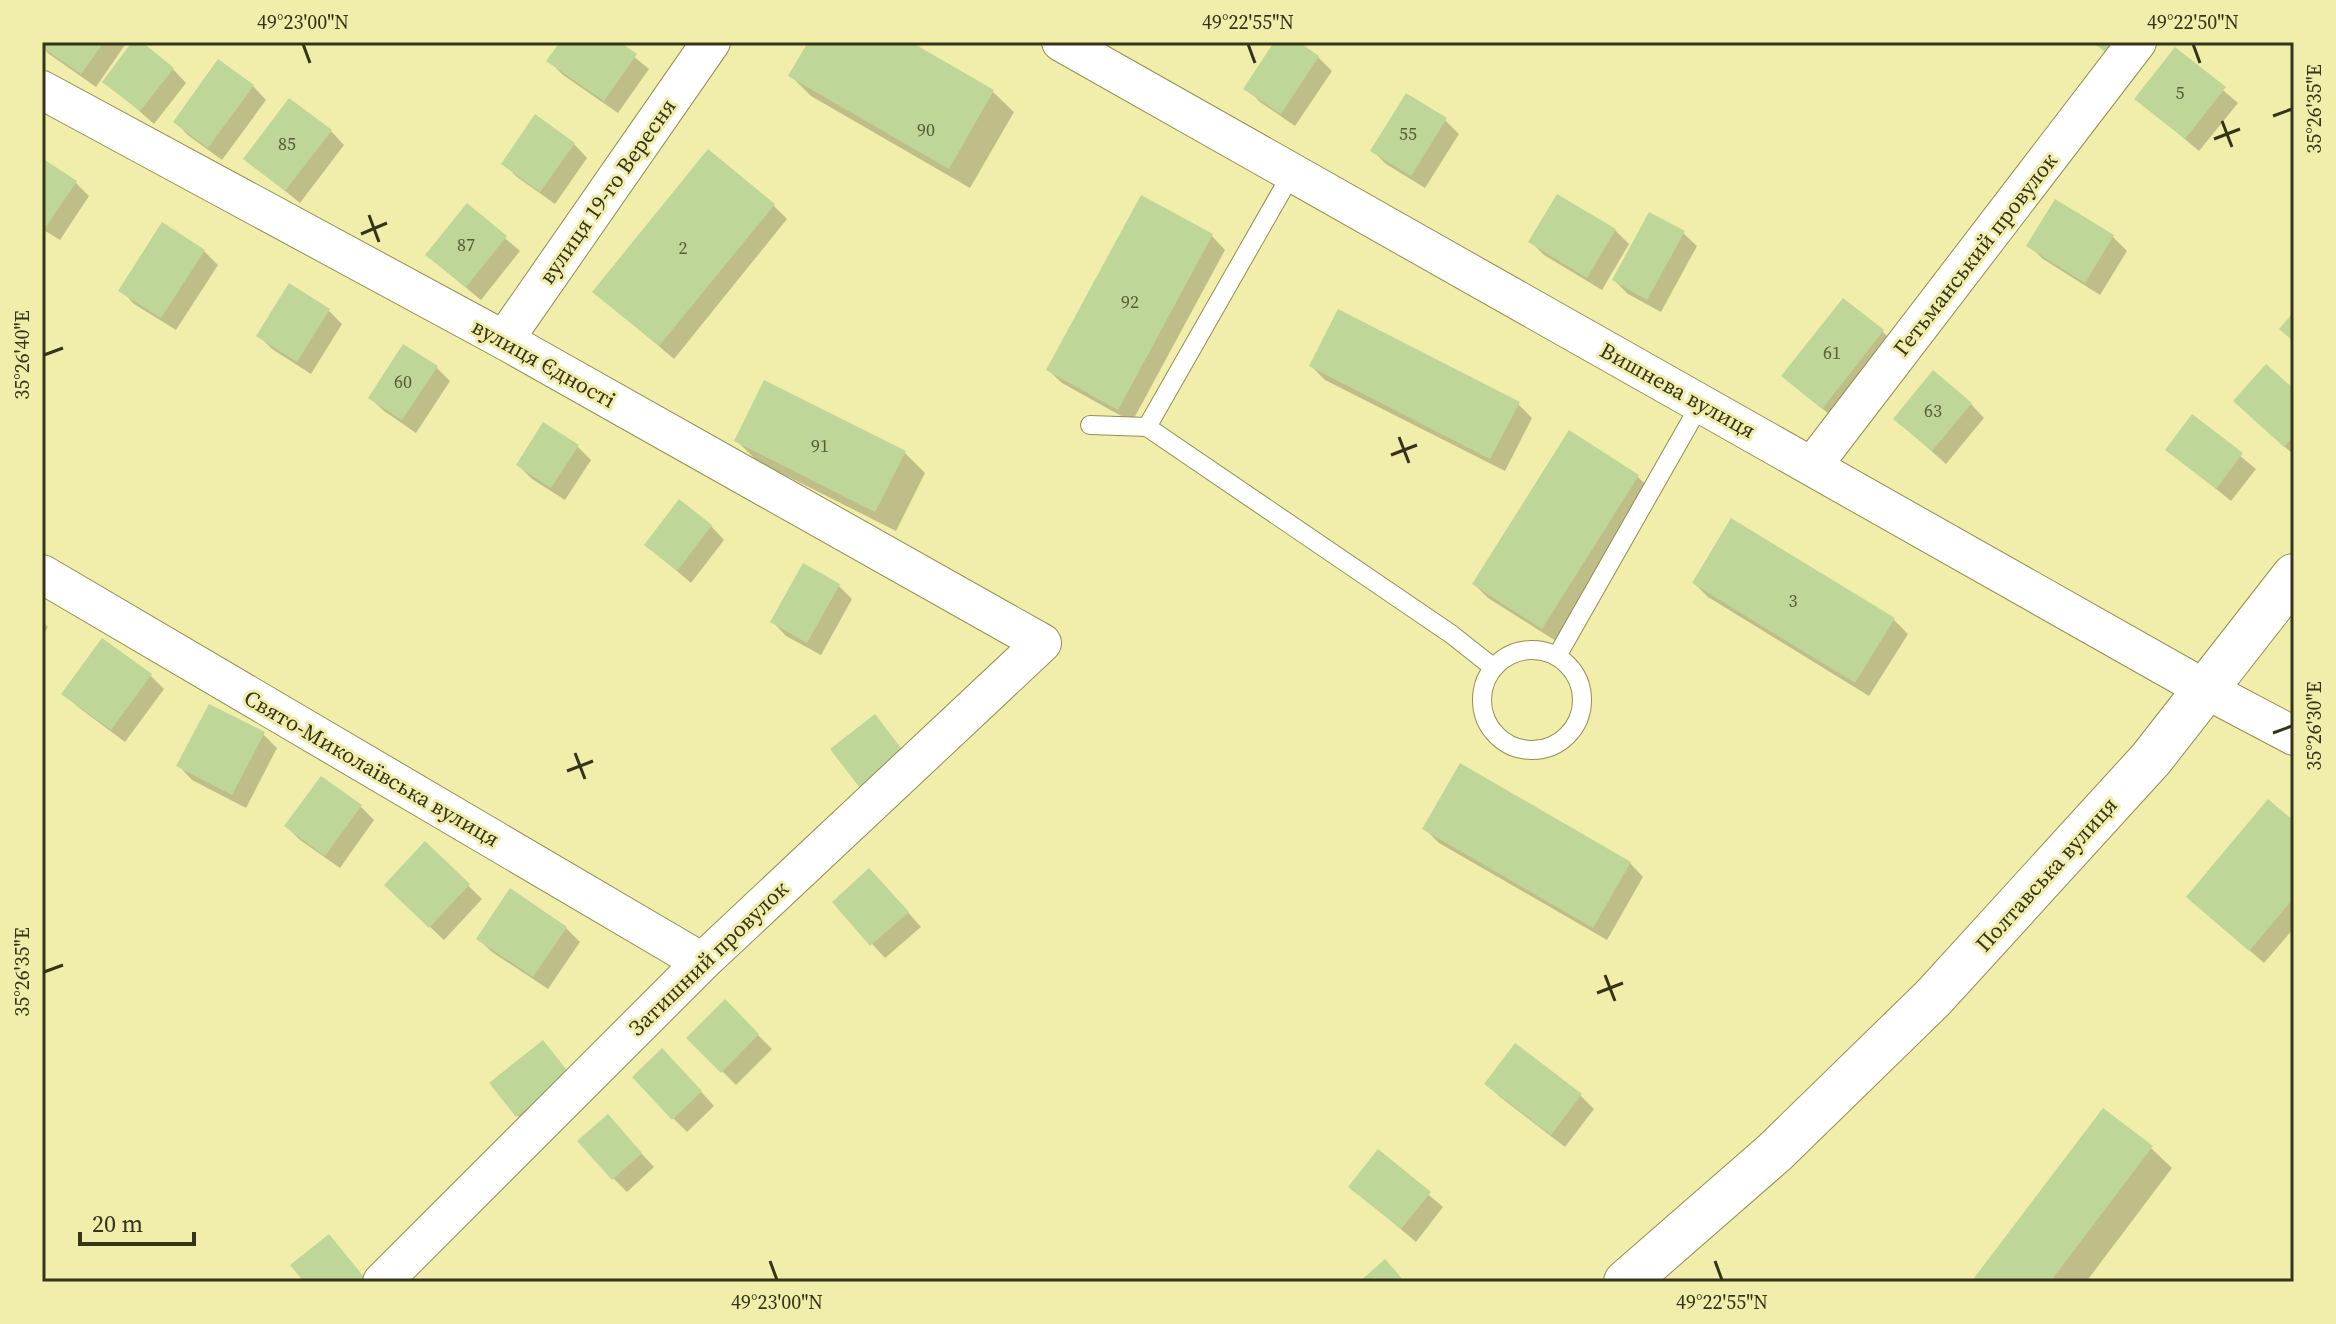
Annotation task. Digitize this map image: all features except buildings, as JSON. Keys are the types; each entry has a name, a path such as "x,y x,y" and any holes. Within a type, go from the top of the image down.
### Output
{"highway":[{"name":"Полтавська вулиця","path":"1626,1282 1775,1152 1933,998 2151,759 2294,576"}],"street":[{"name":"вулиця 19-го Вересня","path":"504,340 711,42"},
{"name":"Вишнева вулиця","path":"1061,42 2205,689 2294,736"},
{"name":"Гетьманський провулок","path":"1813,465 2137,42"},
{"name":"вулиця Єдності","path":"42,90 504,340 1042,643"},
{"name":"Свято-Миколаївська вулиця","path":"42,574 702,962"},
{"name":"Затишний провулок","path":"382,1282 702,962 1042,643"}],"lane":[{"path":"1147,427 1292,173"},
{"path":"1557,656 1701,403"},
{"path":"1090,425 1147,427 1451,634 1494,668"},
{"path":"1533,649 1566,662 1583,692 1582,710 1576,726 1565,739 1549,748 1532,751 1515,747 1500,738 1488,725 1483,708 1483,690 1494,668 1516,652 1533,649"}]}
